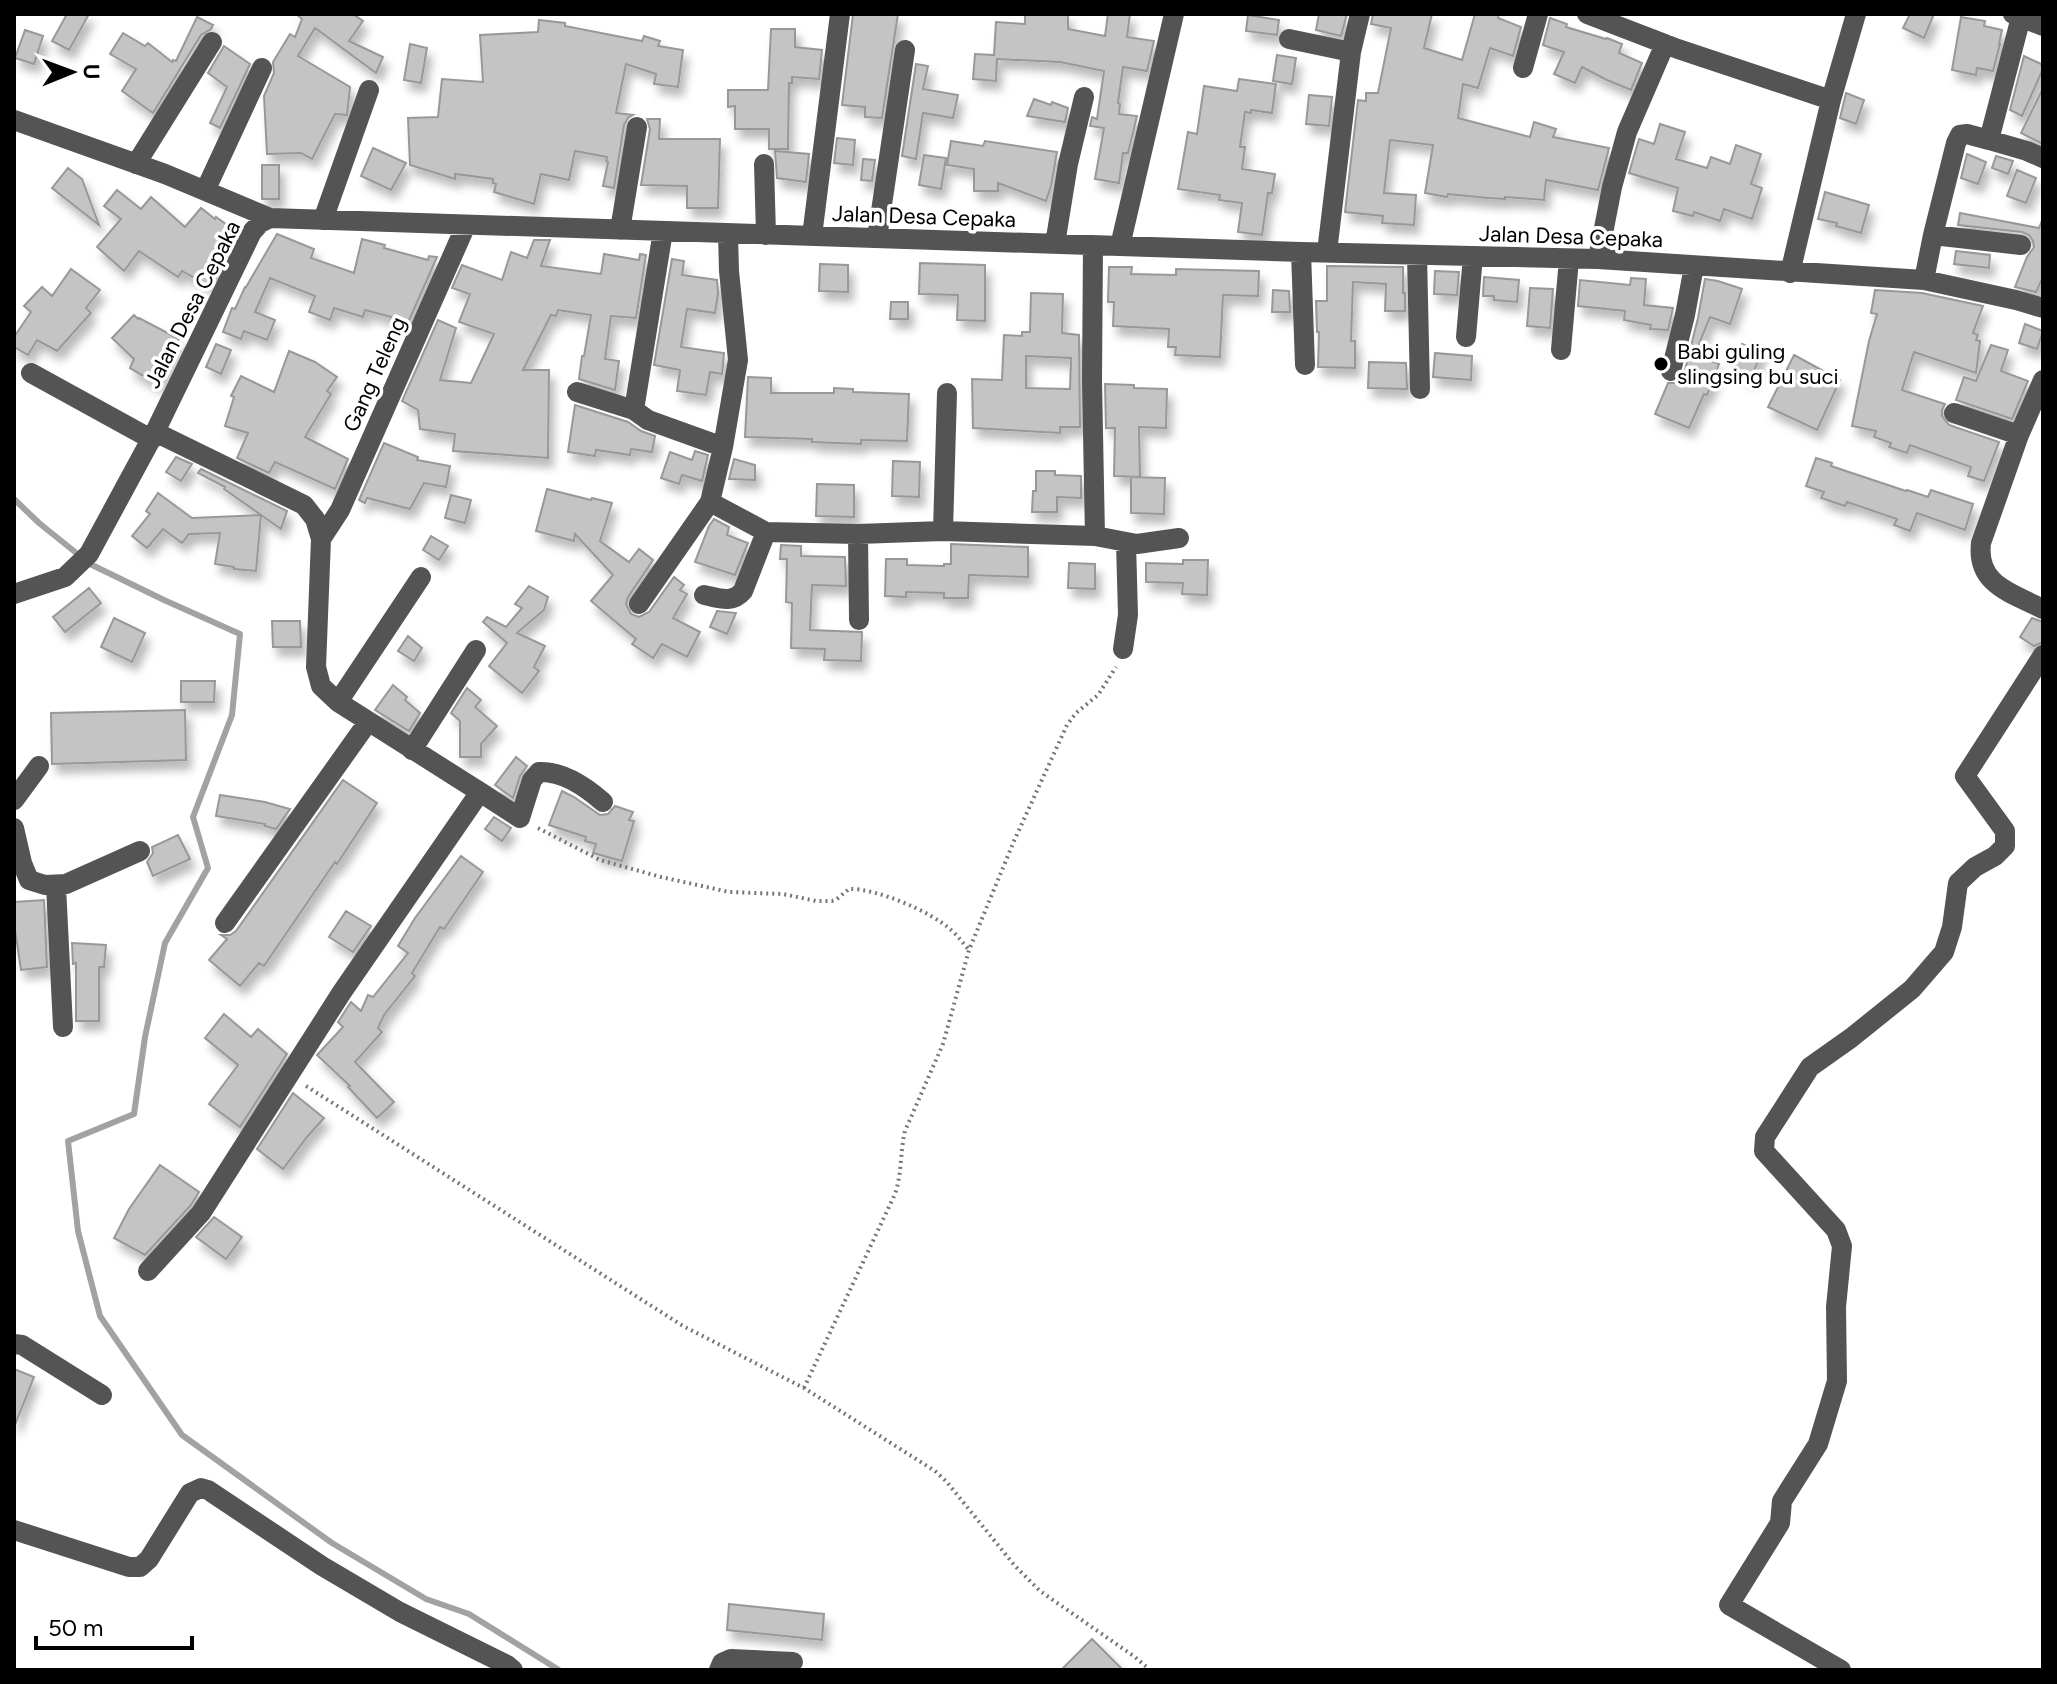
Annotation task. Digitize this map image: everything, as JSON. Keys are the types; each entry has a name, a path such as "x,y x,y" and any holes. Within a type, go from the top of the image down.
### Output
{"street":[{"path":"812,236 840,14"},
{"path":"1120,246 1174,14"},
{"path":"1327,252 1351,52 1360,14"},
{"path":"1523,68 1538,14"},
{"path":"1790,273 1831,100 1856,14"},
{"path":"1599,16 1665,44 1831,100"},
{"path":"1989,140 2017,16 2043,26"},
{"path":"1289,39 1351,52"},
{"path":"136,164 212,42"},
{"path":"1598,259 1627,132 1665,44"},
{"path":"877,238 905,50"},
{"path":"205,191 262,68"},
{"path":"323,220 369,90"},
{"path":"1055,244 1068,164 1084,97"},
{"path":"14,120 136,164 270,218"},
{"path":"620,230 637,127"},
{"path":"1924,280 1960,135 1989,140 2043,158"},
{"path":"764,164 766,235"},
{"name":"Jalan Desa Cepaka","path":"14,594 65,577 89,554 153,436 252,232 270,218 1598,259 1924,280 2043,308"},
{"name":"Gang Teleng","path":"321,539 340,510 466,225"},
{"path":"634,410 663,231"},
{"path":"639,604 710,502 738,360 728,234"},
{"path":"1933,235 2021,245"},
{"path":"1093,245 1095,536"},
{"path":"1301,252 1305,365"},
{"path":"1417,255 1420,389"},
{"path":"1466,337 1473,256"},
{"path":"1561,350 1569,259"},
{"path":"1671,371 1694,266"},
{"path":"31,373 153,436 304,505 315,519 321,539 316,667 321,686 338,702 520,818 532,780 539,772 545,771 571,781 603,802"},
{"path":"2043,380 2019,435 1981,543 1980,564 1987,577 1999,586 2043,609"},
{"path":"577,392 634,410 648,420 723,447"},
{"path":"943,531 947,393"},
{"path":"1954,413 2019,435"},
{"path":"710,502 766,532 858,534 943,531 1095,536 1137,544 1179,538"},
{"path":"704,595 730,600 739,596 766,532"},
{"path":"858,534 859,620"},
{"path":"1123,649 1128,615 1126,543"},
{"path":"338,702 421,577"},
{"path":"412,750 476,650"},
{"path":"1841,1670 1729,1605 1780,1523 1782,1501 1818,1444 1837,1381 1836,1307 1842,1246 1836,1230 1764,1151 1765,1137 1810,1067 1912,989 1944,952 1952,927 1958,883 2005,846 2005,831 1965,776 2043,655"},
{"path":"225,923 368,722"},
{"path":"14,800 39,766"},
{"path":"148,1271 201,1213 342,992 480,792"},
{"path":"14,828 29,880 45,885 66,884 140,851"},
{"path":"56,886 63,1027"},
{"path":"14,1344 22,1345 102,1395"},
{"path":"14,1530 110,1562 140,1567 149,1559 190,1493 201,1488 400,1612 513,1670"},
{"path":"719,1670 722,1663 731,1659 793,1662"}],"path":[{"path":"804,1388 895,1194 905,1131 943,1044 969,950 1004,863 1061,736 1076,713 1098,695 1115,670 1123,649"},
{"path":"520,818 600,860 729,892 783,894 816,901 832,901 849,889 878,894 919,910 949,928 969,950"},
{"path":"288,1075 683,1326 804,1388 935,1471 1040,1591 1150,1670"}],"building":[{"path":"67,14 89,14 69,50 52,41"},
{"path":"296,14 353,14 363,21 349,41 383,57 376,73 315,28 298,56 350,87 347,115 335,114 312,159 301,153 267,154 264,96 274,73 273,62 290,34 295,37 302,19"},
{"path":"853,14 898,14 882,118 865,117 865,107 842,105"},
{"path":"1025,14 1068,14 1068,29 1105,36 1108,14 1130,14 1127,37 1154,41 1147,71 1123,67 1119,114 1137,116 1128,153 1123,153 1119,183 1095,179 1104,128 1090,126 1092,117 1097,119 1104,71 1060,62 997,59 996,81 973,79 975,54 994,55 996,22 1025,24"},
{"path":"1319,14 1347,14 1341,36 1316,30"},
{"path":"1373,14 1432,14 1424,48 1462,60 1475,14 1499,14 1498,18 1521,27 1513,56 1490,48 1478,88 1463,84 1458,118 1530,137 1534,122 1556,129 1553,137 1609,148 1598,190 1546,180 1544,200 1448,194 1447,197 1425,193 1433,145 1390,140 1384,193 1416,195 1414,225 1382,223 1383,216 1345,212 1358,100 1366,101 1366,93 1378,93 1391,28 1371,24"},
{"path":"1910,14 1934,14 1924,38 1903,28"},
{"path":"1248,15 1279,20 1277,35 1246,31"},
{"path":"197,17 213,25 201,35 153,113 122,91 136,69 110,54 123,33 145,46 148,43 172,62 176,61"},
{"path":"1961,17 1985,21 1984,26 2002,30 1993,71 1977,68 1976,75 1952,70"},
{"path":"1550,18 1567,24 1566,27 1622,44 1619,53 1642,63 1631,90 1582,67 1575,83 1554,74 1564,52 1543,45"},
{"path":"539,20 642,41 644,36 660,41 658,46 683,50 678,87 654,84 656,74 626,64 616,113 633,115 624,125 614,188 603,186 607,157 575,151 569,180 541,174 534,204 494,192 496,184 493,179 455,174 455,179 410,165 408,118 438,117 442,79 483,82 480,35 538,32"},
{"path":"771,29 795,29 795,47 822,50 819,79 792,77 792,83 789,83 788,149 769,149 769,129 735,129 735,106 728,107 728,90 768,90"},
{"path":"25,30 43,36 34,64 15,58"},
{"path":"410,44 427,48 421,83 404,80"},
{"path":"224,46 250,64 220,128 210,123 227,87 208,73"},
{"path":"1277,55 1296,58 1292,84 1273,81"},
{"path":"2024,56 2043,65 2043,69 2022,116 2010,110"},
{"path":"916,64 928,66 923,89 958,95 953,118 923,113 916,159 902,156"},
{"path":"1239,79 1276,84 1272,113 1245,112 1240,147 1245,147 1242,169 1275,174 1272,193 1268,193 1262,235 1238,232 1242,203 1219,200 1220,195 1178,189 1188,132 1197,134 1204,86 1237,91"},
{"path":"2043,88 2043,144 2021,133"},
{"path":"1846,93 1864,100 1856,124 1840,118"},
{"path":"1309,95 1332,97 1329,126 1306,124"},
{"path":"1034,99 1068,108 1065,122 1027,116"},
{"path":"647,119 660,119 659,139 720,139 718,208 687,208 687,186 641,185 650,129"},
{"path":"1660,124 1685,132 1676,159 1707,168 1711,157 1730,164 1736,145 1761,154 1751,184 1762,188 1752,219 1724,209 1720,221 1694,212 1693,216 1673,211 1678,188 1629,173 1639,139 1654,144"},
{"path":"837,138 855,140 853,165 834,163"},
{"path":"951,141 983,146 985,141 1057,152 1046,201 998,183 998,191 974,191 974,169 947,165"},
{"path":"373,148 406,163 391,190 361,176"},
{"path":"775,151 809,154 806,182 777,178"},
{"path":"1967,154 1986,162 1978,184 1961,178"},
{"path":"924,155 946,158 941,189 919,185"},
{"path":"1996,156 2013,161 2008,174 1992,168"},
{"path":"863,159 875,160 872,181 861,180"},
{"path":"262,165 279,165 279,199 262,199"},
{"path":"68,168 82,179 99,225 52,188"},
{"path":"2017,170 2036,178 2026,203 2007,196"},
{"path":"117,190 141,209 151,197 185,227 201,208 234,230 219,249 226,253 207,285 182,271 178,277 139,251 124,271 97,247 121,219 104,206"},
{"path":"1825,192 1869,205 1861,233 1818,219"},
{"path":"1960,213 2039,228 2043,218 2043,277 2036,292 2015,287 2034,247 2029,235 1958,225"},
{"path":"277,234 314,249 311,258 354,273 362,239 428,260 429,256 437,257 407,325 395,318 365,310 363,317 334,308 330,320 309,312 315,296 270,278 255,312 275,320 267,340 244,331 241,339 223,332 232,308 235,309"},
{"path":"534,240 550,240 541,266 601,274 604,254 639,260 640,254 646,255 636,318 611,316 605,359 619,361 615,390 579,379 591,315 558,310 556,316 551,315 523,370 549,370 548,458 453,451 455,434 420,429 418,410 402,401 438,320 456,328 440,380 471,383 494,334 459,322 470,294 452,288 462,265 502,280 511,252 527,258"},
{"path":"1956,251 1990,255 1989,268 1954,264"},
{"path":"672,259 684,261 682,275 717,280 715,313 687,309 681,347 724,353 722,374 710,372 706,395 677,391 680,370 654,365"},
{"path":"920,263 985,265 985,321 957,320 958,295 919,294"},
{"path":"820,264 848,265 848,292 819,291"},
{"path":"1327,266 1403,267 1405,311 1385,311 1386,284 1353,282 1351,341 1355,341 1355,368 1318,367 1316,301 1327,301"},
{"path":"1109,267 1132,267 1131,274 1176,275 1176,269 1259,271 1258,296 1223,295 1220,357 1175,355 1176,347 1168,347 1169,329 1113,326 1114,302 1108,302"},
{"path":"71,269 100,290 86,308 91,313 57,351 37,340 28,355 14,347 14,337 31,312 24,306 42,287 52,296"},
{"path":"1435,271 1459,272 1457,295 1434,294"},
{"path":"1484,277 1519,280 1517,302 1483,296"},
{"path":"1631,278 1646,279 1644,305 1673,308 1668,330 1650,329 1651,325 1624,320 1625,311 1578,306 1580,280 1630,285"},
{"path":"1705,279 1742,289 1730,324 1710,317 1695,354 1719,364 1689,428 1655,414 1668,383 1675,383 1684,374"},
{"path":"1530,288 1553,289 1550,328 1527,326"},
{"path":"1273,290 1289,291 1290,312 1272,312"},
{"path":"1875,290 1922,293 1983,306 1973,333 1978,335 1976,340 1980,341 1976,373 1914,352 1902,390 1945,404 1942,416 1949,425 1999,442 1984,481 1968,476 1971,467 1910,445 1907,453 1889,447 1891,443 1874,437 1876,431 1852,426 1877,314 1871,313"},
{"path":"1031,293 1063,294 1062,333 1079,335 1080,427 1060,427 1060,433 973,428 972,379 1002,380 1004,335 1022,336 1022,332 1030,332","holes":["1026,356 1071,358 1070,389 1026,388"]},
{"path":"891,302 908,302 908,319 890,319"},
{"path":"134,315 179,339 157,384 130,368 134,359 112,338"},
{"path":"2025,324 2043,331 2037,349 2019,343"},
{"path":"216,344 231,350 221,374 206,367"},
{"path":"1742,344 1762,351 1751,378 1732,370"},
{"path":"1991,345 2008,350 2001,371 2028,381 2012,419 1956,400 1964,377 1976,381"},
{"path":"289,351 315,362 337,377 327,391 331,394 305,437 348,459 335,489 275,462 269,473 237,458 248,433 225,426 234,397 231,396 241,376 274,392"},
{"path":"1435,353 1472,356 1471,380 1433,377"},
{"path":"1794,355 1840,380 1817,430 1768,407"},
{"path":"1369,362 1406,363 1407,389 1368,388"},
{"path":"748,377 771,378 771,393 834,393 834,388 853,389 853,392 909,394 907,441 861,440 861,444 745,437"},
{"path":"1105,384 1167,389 1166,428 1139,427 1140,477 1114,476 1115,428 1106,428"},
{"path":"575,405 628,422 655,436 652,452 631,449 630,455 596,450 595,456 568,452"},
{"path":"384,443 418,457 417,460 450,466 446,487 424,483 410,509 367,498 365,503 359,500"},
{"path":"695,451 708,455 702,481 682,475 679,484 661,478 670,452 692,460"},
{"path":"176,457 192,464 181,481 166,472"},
{"path":"1816,458 1906,491 1928,497 1931,490 1973,504 1965,530 1917,513 1910,531 1894,525 1897,519 1847,502 1845,506 1821,498 1824,492 1806,486"},
{"path":"734,459 755,465 755,480 729,479"},
{"path":"893,461 920,462 919,497 892,496"},
{"path":"201,469 287,511 281,529 225,487 198,473"},
{"path":"1036,471 1081,476 1081,498 1057,497 1057,512 1032,512"},
{"path":"1131,477 1165,478 1164,514 1131,513"},
{"path":"817,484 854,485 854,517 816,516"},
{"path":"547,489 612,503 600,541 629,562 639,549 653,560 628,597 626,604 631,614 639,617 649,612 674,577 684,585 680,590 687,594 673,618 700,632 687,657 662,644 653,658 632,644 636,639 591,601 613,575 575,534 574,541 536,531"},
{"path":"158,493 192,518 261,515 256,571 215,564 220,533 189,534 182,543 163,529 147,548 132,536 150,514 146,511"},
{"path":"451,495 471,500 465,523 445,518"},
{"path":"714,519 729,527 727,535 748,543 735,575 695,562"},
{"path":"431,536 448,546 439,560 423,550"},
{"path":"951,544 1028,547 1028,577 969,575 968,598 944,598 944,593 906,592 906,597 885,596 886,559 907,559 907,565 944,566 951,564"},
{"path":"781,545 801,546 801,556 845,557 846,586 812,585 810,630 862,632 861,661 824,660 825,649 791,648 792,603 786,602 787,559 780,559"},
{"path":"1183,560 1208,560 1207,595 1182,594 1183,583 1146,582 1146,563 1183,564"},
{"path":"1069,563 1095,564 1095,589 1068,588"},
{"path":"529,586 548,597 544,610 517,633 545,646 534,667 539,671 522,693 489,666 507,643 483,622 487,617 506,627 522,608 515,604"},
{"path":"89,588 101,603 65,632 53,617"},
{"path":"717,611 736,613 727,634 710,627"},
{"path":"114,618 145,633 132,662 101,647"},
{"path":"2032,618 2043,622 2043,642 2034,646 2020,637"},
{"path":"272,621 300,621 301,647 273,647"},
{"path":"408,636 422,648 414,661 398,651"},
{"path":"181,681 215,681 214,702 181,702"},
{"path":"393,685 420,713 409,731 375,710"},
{"path":"467,688 481,700 475,707 497,726 481,744 481,757 460,757 460,721 451,713"},
{"path":"185,710 186,760 52,764 51,713"},
{"path":"516,757 527,766 520,776 513,798 495,785"},
{"path":"343,780 377,803 264,966 259,963 240,986 209,960 227,939 221,935 236,931"},
{"path":"562,791 600,815 608,814 615,806 633,812 629,820 634,821 622,861 593,853 596,844 585,841 586,837 549,825"},
{"path":"220,795 290,809 276,829 265,824 216,816"},
{"path":"494,817 511,828 502,841 485,829"},
{"path":"178,835 190,859 153,876 147,862 153,853 152,847"},
{"path":"461,856 483,872 444,929 440,927 412,973 415,976 384,1015 378,1028 382,1032 355,1062 394,1102 377,1118 350,1086 317,1055 343,1027 338,1022 351,1002 361,1011 368,995 373,997 408,953 398,946"},
{"path":"44,900 47,967 21,970 14,902"},
{"path":"346,911 371,926 353,952 329,937"},
{"path":"72,943 106,945 104,967 99,967 99,1021 76,1021 76,963 73,964"},
{"path":"224,1014 251,1037 258,1029 287,1054 240,1127 209,1104 238,1065 205,1038"},
{"path":"293,1093 324,1118 283,1169 257,1149"},
{"path":"160,1165 199,1192 145,1255 114,1238 129,1209"},
{"path":"214,1217 242,1237 226,1259 196,1237"},
{"path":"14,1369 34,1377 15,1425 14,1424"},
{"path":"729,1604 824,1614 822,1640 727,1630"},
{"path":"1092,1639 1123,1670 1061,1670"}],"waterway":[{"path":"14,499 90,564 240,634 232,715 193,817 208,868 165,943 145,1037 134,1114 68,1141 78,1231 100,1316 182,1435 332,1543 426,1599 469,1614 559,1670"}],"place":[{"name":"Babi guling slingsing bu suci","path":"1661,364"}]}
